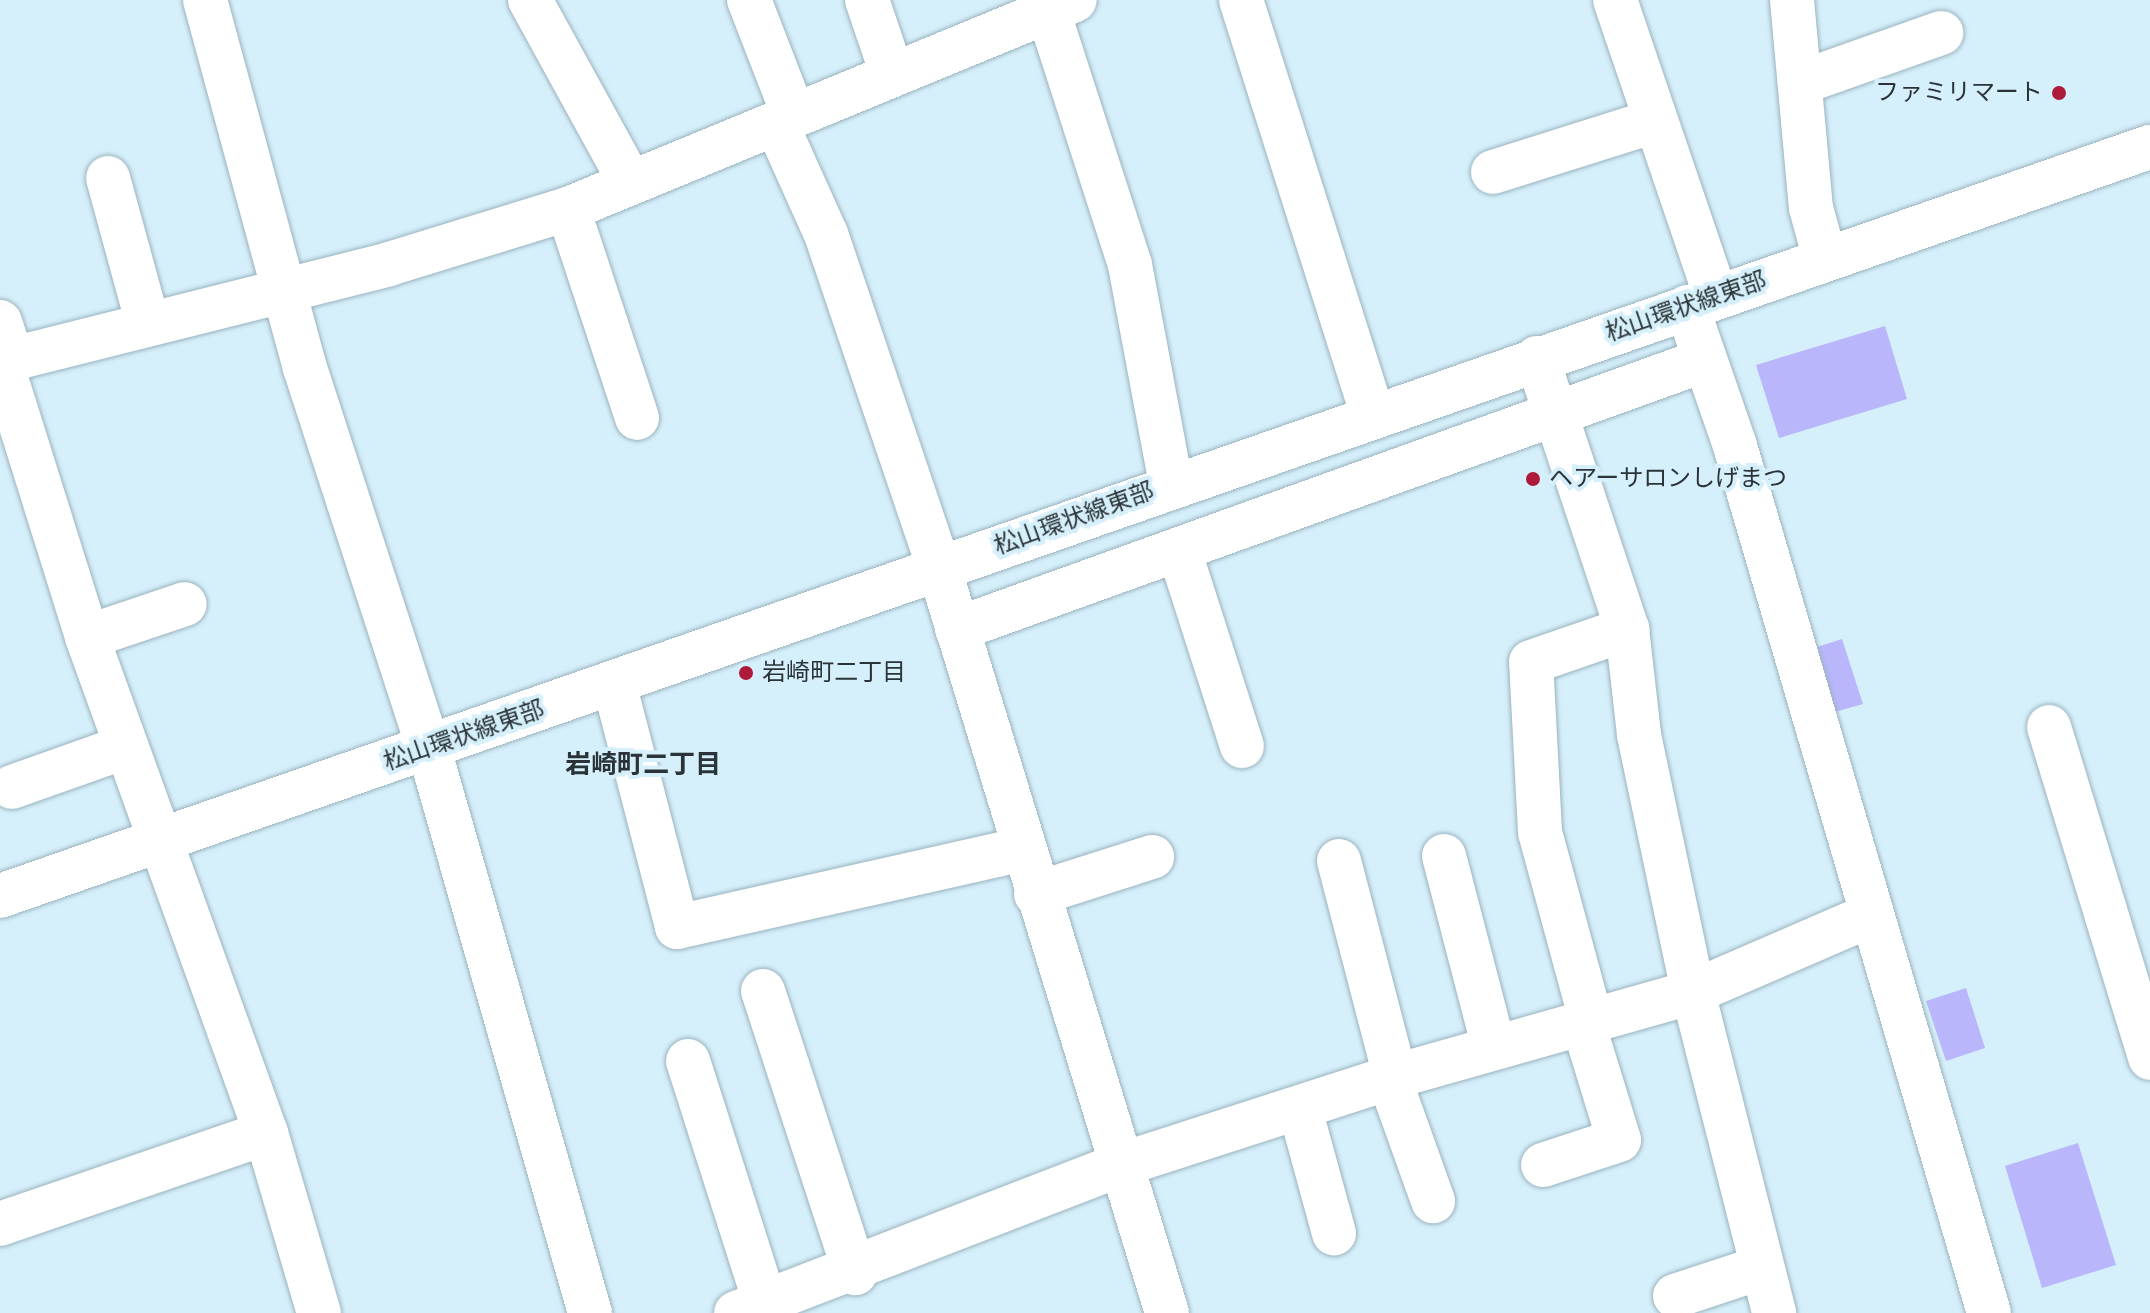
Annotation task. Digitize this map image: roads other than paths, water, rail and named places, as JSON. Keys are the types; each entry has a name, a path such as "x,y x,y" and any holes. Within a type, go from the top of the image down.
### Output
{"street":[{"path":"205,0 287,288 305,368 429,749 590,1313"},
{"path":"530,0 629,180"},
{"path":"749,0 785,120 939,568 1117,1166 1167,1313"},
{"path":"867,0 892,74"},
{"path":"1241,0 1373,417"},
{"path":"1615,0 1655,121 1702,302 1705,360 1989,1313"},
{"path":"1792,0 1811,208 1825,259"},
{"path":"319,1313 266,1133 87,637 3,351 148,324 568,209 629,180 785,120 1062,6 1130,265 1171,484"},
{"path":"1800,83 1941,33"},
{"path":"1493,172 1655,121"},
{"name":"松山環状線東部","path":"0,896 429,749 1171,484 2150,147"},
{"path":"108,178 148,324"},
{"path":"568,209 640,393"},
{"path":"1537,358 1627,629 1639,735 1693,992 1760,1268 1774,1313"},
{"path":"957,629 1705,360"},
{"path":"1179,550 1242,746"},
{"path":"87,637 185,604"},
{"path":"1543,1165 1619,1140 1540,832 1531,662 1627,629"},
{"path":"614,683 677,927 1022,849"},
{"path":"2049,727 2150,1058"},
{"path":"12,787 125,747"},
{"path":"1444,856 1494,1048"},
{"path":"1036,894 1152,857"},
{"path":"1339,861 1392,1077 1433,1201"},
{"path":"688,1061 754,1310 855,1273 1117,1166 1392,1077 1693,992 1869,916"},
{"path":"763,991 855,1273"},
{"path":"1300,1109 1334,1233"},
{"path":"0,1224 266,1133"},
{"path":"1675,1296 1760,1268"}],"water":[{"path":"1885,326 1907,399 1779,438 1756,365"},
{"path":"1842,639 1863,704 1831,713 1811,649"},
{"path":"1966,988 1985,1048 1946,1061 1926,1001"},
{"path":"2078,1143 2116,1265 2042,1288 2005,1166"}],"place":[{"name":"ファミリマート","path":"2059,93"},
{"name":"ヘアーサロンしげまつ","path":"1533,479"},
{"name":"岩崎町二丁目","path":"746,673"}],"district":[{"name":"岩崎町二丁目","path":"643,765"}]}
